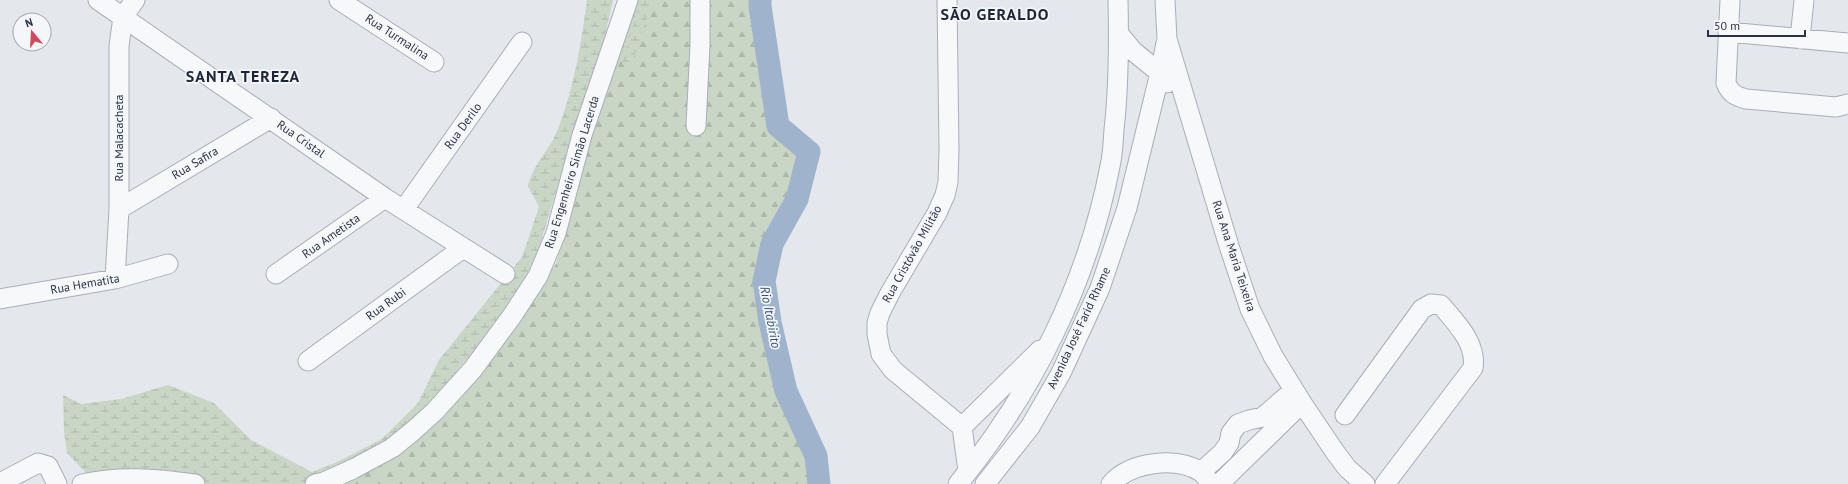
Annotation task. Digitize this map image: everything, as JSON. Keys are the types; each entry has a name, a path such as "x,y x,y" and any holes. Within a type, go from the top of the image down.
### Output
{"street":[{"name":"Rua Cristal","path":"98,0 385,198 505,274"},
{"name":"Rua Malacacheta","path":"115,279 119,209 119,46 123,17 135,0"},
{"name":"Rua Turmalina","path":"339,0 434,62"},
{"name":"Rua Engenheiro Simão Lacerda","path":"316,484 354,470 392,448 434,412 473,369 538,276 556,233 582,135 628,0"},
{"path":"696,126 700,45 700,0"},
{"name":"Rua Cristóvão Militão","path":"947,0 950,149 948,182 945,195 937,213 890,293 880,313 877,323 877,334 881,354 893,370 962,427"},
{"path":"963,478 1001,426 1031,378 1054,337 1074,289 1097,220 1111,165 1118,90 1118,0"},
{"name":"Rua Ana Maria Teixeira","path":"1165,0 1167,39 1250,309 1273,356 1298,397 1347,468 1365,484"},
{"path":"1730,0 1726,83 1729,91 1736,96 1746,99 1836,108 1848,104"},
{"path":"1800,39 1804,0"},
{"path":"1728,32 1848,43"},
{"path":"1119,34 1141,59 1160,73 1189,114"},
{"name":"Avenida José Farid Rhame","path":"985,484 1030,427 1061,374 1100,288 1127,208 1167,39"},
{"name":"Rua Derilo","path":"404,209 522,42"},
{"name":"Rua Safira","path":"119,209 271,118"},
{"name":"Rua Ametista","path":"276,274 385,198"},
{"name":"Rua Rubi","path":"308,361 463,248"},
{"name":"Rua Hematita","path":"0,299 115,279 168,264"},
{"path":"1345,415 1422,309 1431,304 1441,305 1460,328 1467,340 1473,356 1473,368 1385,484"},
{"path":"963,478 962,427 1054,337"},
{"path":"1111,484 1129,470 1149,464 1167,463 1188,467 1206,478 1229,443 1231,433 1238,424 1249,420 1263,418 1298,397"},
{"path":"1219,484 1298,397"},
{"path":"0,484 38,463 48,466 57,484"},
{"path":"82,484 102,479 128,477 195,484"}],"green space":[{"path":"587,0 613,0 598,66 561,174 539,248 508,316 460,367 441,394 368,471 343,484 170,484 88,475 67,453 64,431 63,395 81,404 121,399 168,385 214,403 251,440 312,472 337,462 382,439 418,403 439,360 522,257 539,207 528,186 530,178 555,137 564,113 576,66"},
{"path":"633,0 760,0 778,126 809,152 797,199 772,244 764,281 770,322 786,390 816,456 819,484 335,484 478,366 556,264 590,133"},
{"path":"640,0 653,0 631,66 622,63"}],"waterway":[{"name":"Rio Itabirito","path":"760,0 778,126 809,152 797,199 772,244 764,281 770,322 786,391 816,456 819,484"}],"district":[{"name":"SÃO GERALDO","path":"995,14"},
{"name":"SANTA TEREZA","path":"243,76"}]}
